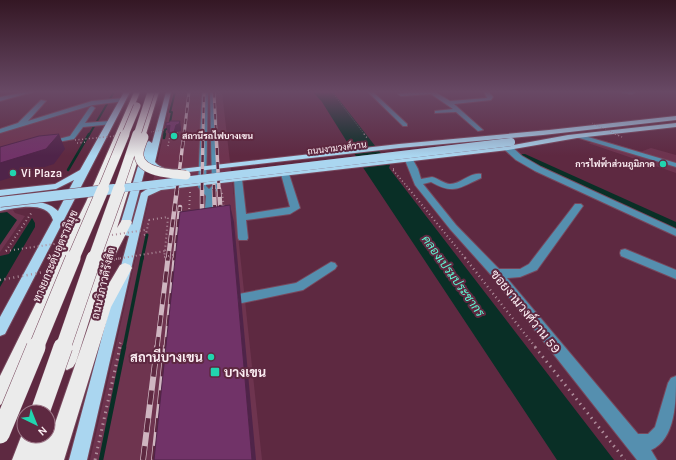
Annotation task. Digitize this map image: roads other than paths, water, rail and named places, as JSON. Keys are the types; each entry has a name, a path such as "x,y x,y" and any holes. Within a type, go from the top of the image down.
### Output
{"highway":[{"path":"0,396 91,202 128,113"},
{"name":"ทางยกระดับอุตราภิมุข","path":"0,434 134,113"},
{"path":"43,404 144,113"},
{"name":"ถนนวิภาวดีรังสิต","path":"52,404 96,278 120,198 149,113"},
{"path":"150,113 139,155 141,161 148,167 157,171 186,175"},
{"path":"96,278 126,222"},
{"path":"53,460 103,307 135,253"},
{"path":"22,460 28,444"},
{"path":"32,460 38,444"}],"main road":[{"path":"0,330 115,113"},
{"name":"ถนนวิภาวดีรังสิต","path":"78,460 135,253 126,222 158,113"},
{"path":"163,113 151,162 153,166 158,169 168,171 399,146 548,132"},
{"name":"ถนนงามวงศ์วาน","path":"0,202 508,143 548,132 676,118"},
{"path":"135,253 144,194 160,188 408,160 508,143 676,125"},
{"name":"ถนนงามวงศ์วาน","path":"0,196 186,175 508,143"},
{"path":"263,161 246,166 246,174 251,176 265,176"},
{"path":"0,193 30,190 62,184 83,172"},
{"path":"30,190 38,190 44,193 42,198 30,208"},
{"path":"0,208 47,208 54,212 58,221"}],"street":[{"path":"20,125 31,113"},
{"path":"0,131 58,113"},
{"path":"50,116 54,117 73,113"},
{"path":"39,144 69,140 72,138 88,115 79,113"},
{"path":"204,113 202,187 216,195"},
{"path":"210,234 216,195 213,113"},
{"path":"393,113 405,125"},
{"path":"462,113 480,130"},
{"path":"81,125 110,123"},
{"path":"576,136 676,165"},
{"path":"508,143 519,158 538,169 676,233"},
{"name":"ซอยงามวงศ์วาน 59","path":"408,160 414,169 418,183 453,227 496,273 648,460"},
{"path":"241,218 290,211 295,208 285,174"},
{"path":"418,183 432,179 446,187 457,186 478,176"},
{"path":"238,179 243,238"},
{"path":"496,273 518,274 527,272 533,267 578,206"},
{"path":"625,253 676,276"},
{"path":"217,304 299,287 331,266"},
{"path":"635,443 651,442 662,432 665,416 676,383"}],"water":[{"name":"คลองเปรมประชากร","path":"329,113 350,113 390,165 389,168 614,460 557,460 364,169"},
{"path":"7,212 17,220 0,245 0,213"},
{"path":"32,218 35,223 35,227 0,287 0,256 9,254"}],"waterway":[{"path":"89,135 102,113"},
{"path":"164,135 165,130 169,127 172,113"},
{"path":"68,170 89,134"},
{"path":"164,138 165,134"},
{"path":"522,156 676,226"},
{"path":"142,259 147,235"},
{"path":"124,348 142,258"},
{"path":"101,460 124,347"}],"railway":[{"path":"184,135 187,113"},
{"path":"203,135 204,113"},
{"path":"215,113 216,135"},
{"path":"177,190 184,134"},
{"path":"202,190 203,134"},
{"path":"216,134 219,190"},
{"path":"168,259 177,189"},
{"path":"214,189 215,217"},
{"path":"219,189 221,217"},
{"path":"202,190 202,220"},
{"path":"175,259 180,207"},
{"path":"157,348 168,258"},
{"path":"166,348 175,258"},
{"path":"143,460 157,347"},
{"path":"154,460 166,347"}],"place":[{"name":"สถานีรถไฟบางเขน","path":"174,136"},
{"name":"การไฟฟ้าส่วนภูมิภาค","path":"663,164"},
{"name":"Vi Plaza","path":"13,173"},
{"name":"สถานีบางเขน","path":"211,357"},
{"name":"บางเขน","path":"215,372"}]}
